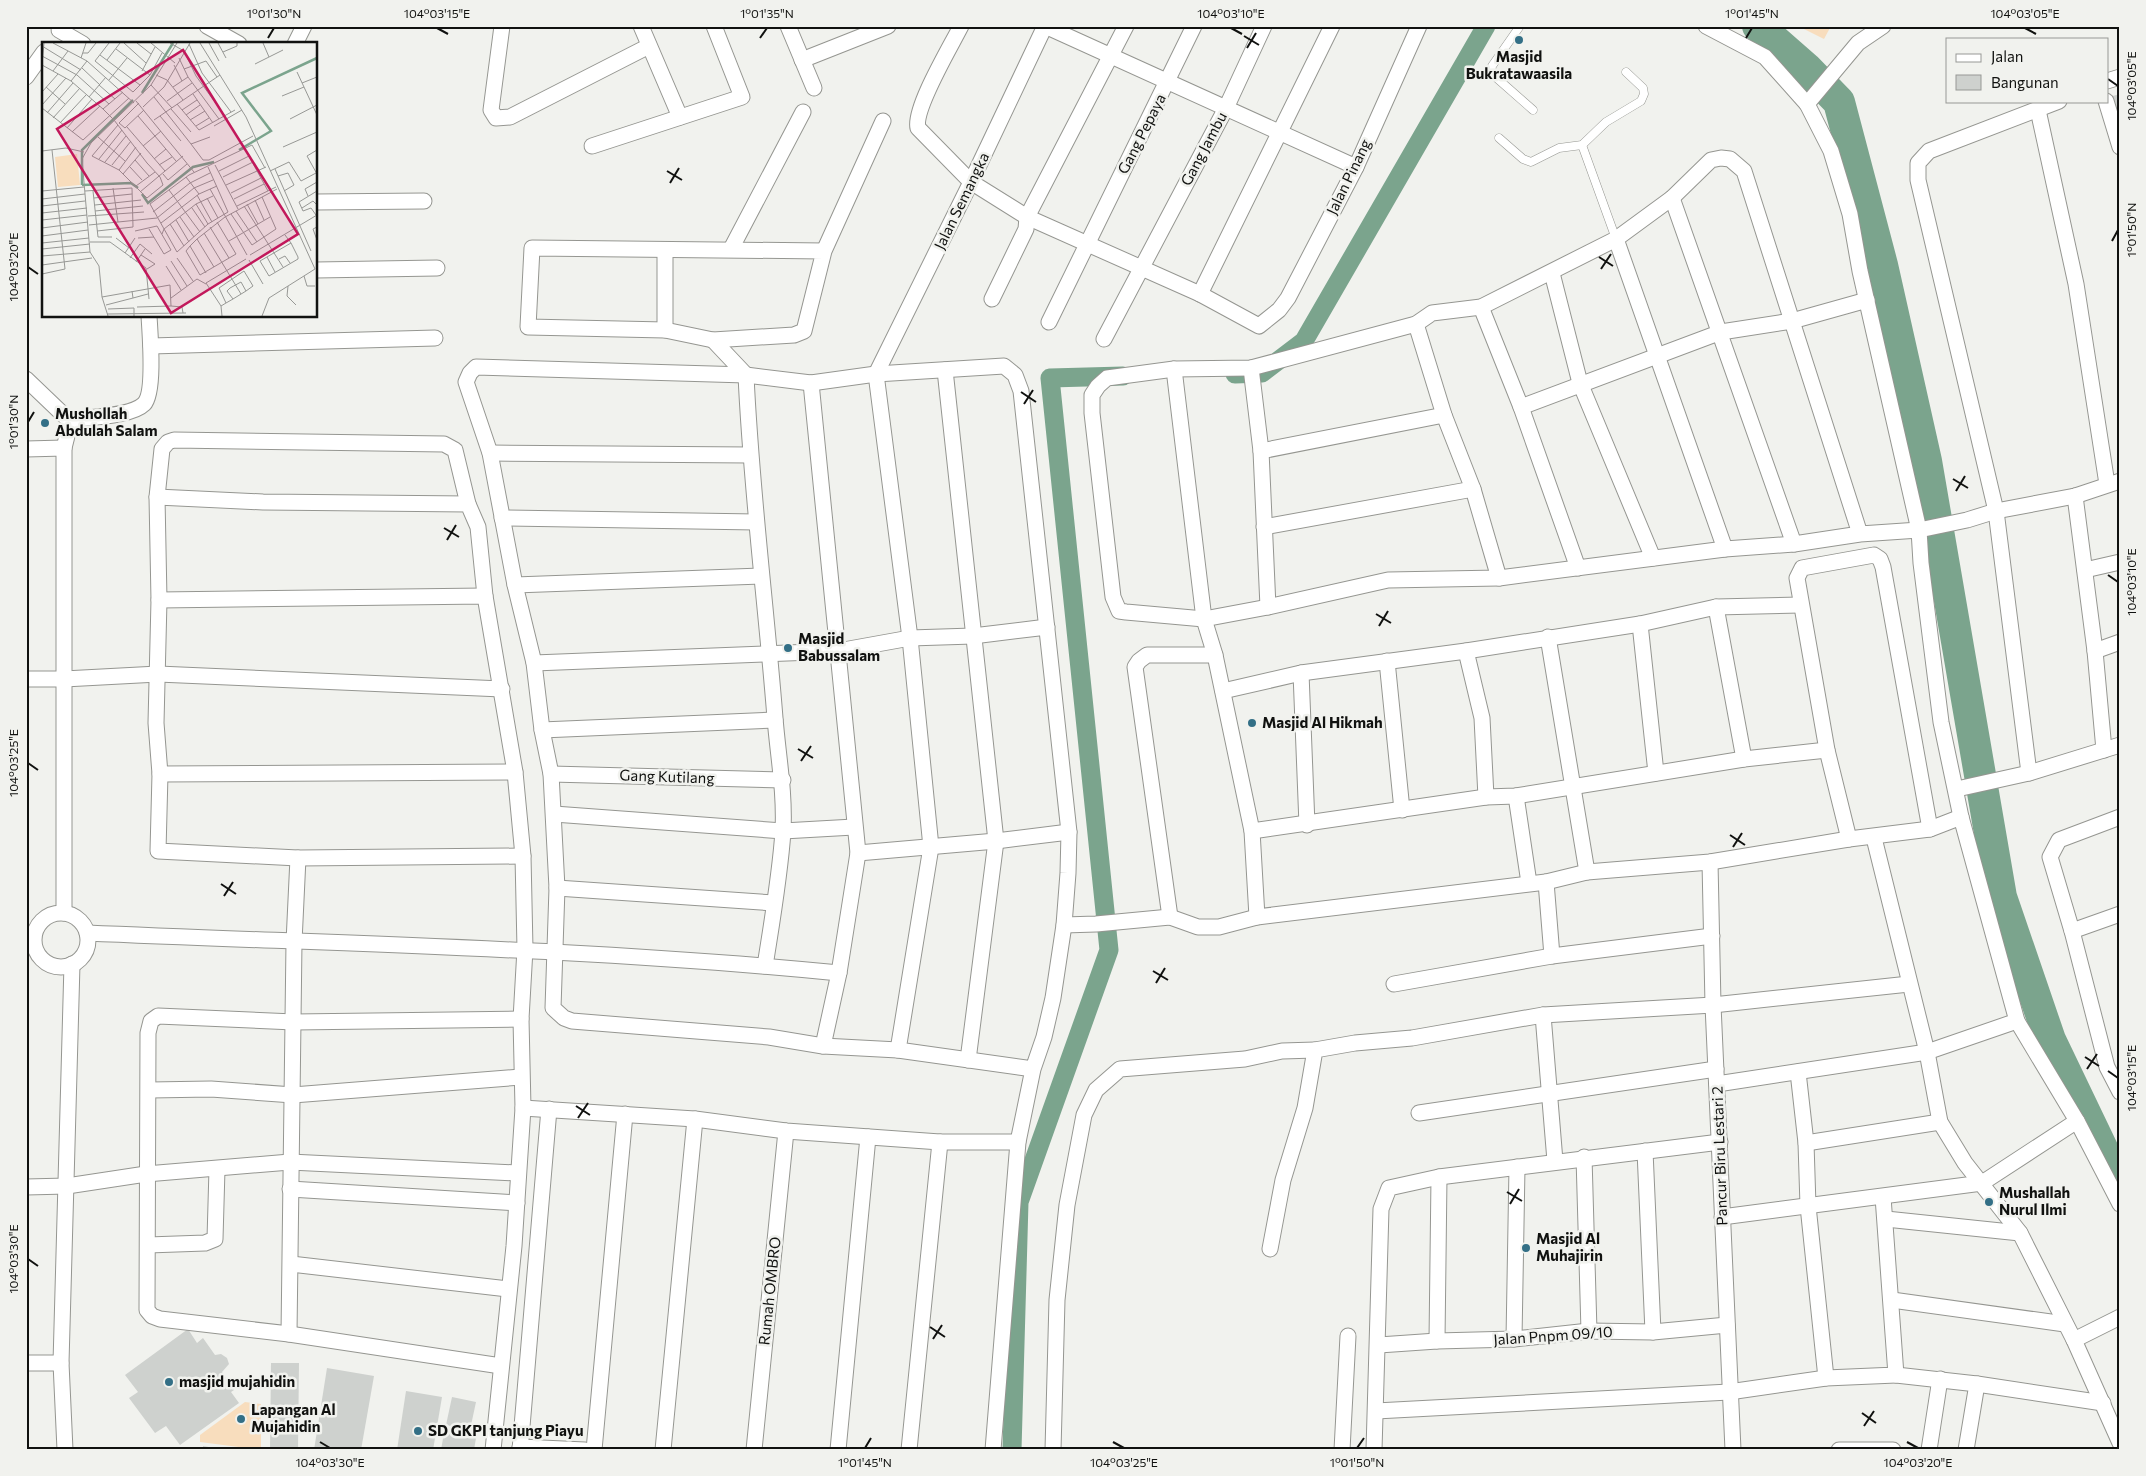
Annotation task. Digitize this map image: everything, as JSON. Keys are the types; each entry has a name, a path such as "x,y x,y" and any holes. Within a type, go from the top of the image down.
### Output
{"street":[{"path":"207,26 235,42"},
{"path":"296,42 304,26"},
{"path":"502,26 491,110 496,118 510,117 649,46"},
{"path":"641,26 680,117"},
{"path":"592,146 742,96 714,26"},
{"path":"788,26 814,88"},
{"path":"802,60 888,26"},
{"path":"962,26 927,93 916,122 918,128 971,182 1027,217 1087,242 1140,269 1200,294 1332,26"},
{"path":"1045,26 1356,167"},
{"name":"Jalan Semangka","path":"876,374 971,182 1045,26"},
{"path":"992,299 1026,229 1027,217 1126,26"},
{"name":"Gang Pepaya","path":"1049,322 1194,26"},
{"name":"Gang Jambu","path":"1104,339 1226,108 1264,26"},
{"name":"Jalan Pinang","path":"1200,294 1259,326 1268,320 1288,298 1356,167 1419,26"},
{"path":"1706,26 1764,57 1811,99 1831,151 1850,214 1867,300 1925,529 1921,564 1940,713 1962,817 2017,1021 2077,1121 2120,1204"},
{"path":"1811,99 1858,43 1883,26"},
{"path":"51,42 60,28 79,42"},
{"path":"26,77 42,55"},
{"path":"2108,81 2120,77"},
{"path":"2022,774 1996,510 1918,180 1918,164 1928,151 2057,102"},
{"path":"2106,102 2120,147"},
{"path":"1860,534 1744,171 1730,159 1720,158 1711,160 1672,198 1616,239 1481,308 1432,313 1416,324 1250,368 1174,369 1107,378 1092,395 1092,413 1112,597 1119,611 1126,612 1204,619 1268,607 1388,580 1499,578 1725,549 1794,544 1860,534 1925,529 1967,520 1996,510 2075,496 2113,482 2076,284 2038,110"},
{"path":"731,249 803,112"},
{"path":"824,251 532,248 528,328 665,330 713,340 794,335 804,331 824,251 883,120"},
{"path":"1672,198 1794,544"},
{"path":"318,202 424,202"},
{"path":"1616,239 1725,549"},
{"path":"665,250 665,330"},
{"path":"318,270 437,268"},
{"path":"1552,273 1580,383 1652,558"},
{"path":"1521,407 1580,383 1720,332 1792,321 1867,300"},
{"path":"1481,308 1521,407 1578,568"},
{"path":"64,913 64,448 72,423 76,419 109,416 136,409 145,404 149,393 151,346 149,318"},
{"path":"1416,324 1444,415 1473,490 1499,578"},
{"path":"151,346 435,338"},
{"path":"713,340 746,375 756,522 771,655 775,720 783,780 783,831 765,966"},
{"path":"992,1450 1018,1142 1033,1069 1044,1037 1064,925 1068,873 1068,832 1047,627 1021,391 1015,376 1004,366 876,374 811,383 746,375 476,367 470,373 466,382 490,452 515,585 534,663 542,730 551,774 557,888 553,1008 564,1018 769,1037 823,1046 898,1050 1033,1069"},
{"path":"1250,368 1261,451 1268,607"},
{"path":"1174,369 1204,619 1215,654 1252,831 1257,917"},
{"path":"946,370 996,841 968,1060"},
{"path":"876,374 910,638 932,847 898,1050"},
{"path":"26,379 72,423"},
{"path":"811,383 858,853 839,973 823,1046"},
{"path":"1261,451 1444,415"},
{"path":"493,1450 514,1246 517,1172 523,1108 521,1019 525,949 523,856 516,772 485,596 478,527 468,504 455,450 444,444 174,440 168,442 162,450 157,497 159,600 156,723 160,774 158,851 298,858 523,856"},
{"path":"26,449 64,448"},
{"path":"490,452 750,455"},
{"path":"1264,527 1473,490"},
{"path":"2075,496 2095,651 2104,750"},
{"path":"157,497 263,502 468,504"},
{"path":"502,518 756,522"},
{"path":"1849,839 1827,750 1796,578 1802,568 1874,555 1883,566 1930,829"},
{"path":"2084,570 2120,562"},
{"path":"515,585 761,576"},
{"path":"159,600 485,596"},
{"path":"1223,691 1301,673 1466,651 1640,624 1716,608 1800,606"},
{"path":"1716,608 1744,759"},
{"path":"1640,624 1656,773"},
{"path":"534,663 771,655 838,650 910,638 973,636 1047,627"},
{"path":"1548,637 1587,872"},
{"path":"2095,651 2120,642"},
{"path":"1466,651 1482,718 1486,797"},
{"path":"1170,917 1135,667 1139,661 1147,656 1215,654"},
{"path":"1387,661 1402,810"},
{"path":"1301,673 1307,825"},
{"path":"26,679 64,680 158,674 502,689"},
{"path":"542,730 775,720"},
{"path":"1957,789 2022,774 2120,745"},
{"path":"1252,831 1307,825 1486,797 1516,796 1744,759 1827,750"},
{"path":"160,774 516,772"},
{"name":"Gang Kutilang","path":"551,774 783,780"},
{"path":"1516,796 1529,883"},
{"path":"554,814 783,831 854,827"},
{"path":"1064,925 1137,921 1170,917 1186,924 1212,927 1257,917 1546,882 1587,872 1710,862 1849,839 1874,838 1930,829 1962,817"},
{"path":"2120,817 2059,840 2050,857 2114,1064 2120,1092"},
{"path":"858,853 996,841 1068,832"},
{"path":"1874,838 1927,1052 1940,1122 1965,1163 2020,1233 2074,1340 2120,1443"},
{"path":"289,1334 294,942 298,858"},
{"name":"Pancur Biru Lestari 2","path":"1710,862 1712,1005 1720,1142 1729,1392 1733,1450"},
{"path":"1546,882 1552,956"},
{"path":"557,888 774,903"},
{"path":"64,913 79,919 87,933 86,951 72,964 62,967 52,965 43,960 37,952 31,931 50,915 64,913"},
{"path":"2072,931 2120,914"},
{"path":"87,933 525,949 839,973"},
{"path":"1394,984 1552,956 1712,936"},
{"path":"65,1450 61,1363 72,964"},
{"path":"1053,1450 1057,1300 1067,1205 1084,1115 1096,1090 1120,1069 1245,1059 1282,1051 1315,1050 1354,1043 1412,1038 1543,1015 1712,1005 1910,984"},
{"path":"1543,1015 1555,1161"},
{"path":"501,1366 289,1334 160,1319 152,1316 147,1310 146,1174 150,1090 148,1032 151,1021 158,1016 294,1022 521,1019"},
{"path":"1717,1084 1927,1052 2017,1021"},
{"path":"1270,1249 1283,1180 1305,1108 1315,1050"},
{"path":"1420,1113 1716,1069"},
{"path":"1798,1072 1806,1143 1808,1206 1826,1378"},
{"path":"150,1090 211,1089 293,1095 522,1077"},
{"path":"523,1108 695,1119 786,1131 940,1142 1018,1142"},
{"path":"549,1109 520,1448 585,1450"},
{"path":"594,1450 625,1114"},
{"path":"663,1450 695,1119"},
{"path":"1722,1217 1982,1183 2077,1121"},
{"path":"1806,1143 1940,1122"},
{"name":"Rumah OMBRO","path":"754,1450 786,1131"},
{"path":"838,1450 868,1137"},
{"path":"909,1450 940,1142"},
{"path":"1374,1450 1379,1345 1381,1209 1389,1188 1439,1177 1584,1157 1720,1142"},
{"path":"1645,1151 1653,1332"},
{"path":"1584,1157 1589,1331"},
{"path":"26,1187 67,1186 146,1174 290,1162 517,1172"},
{"path":"1514,1339 1516,1167"},
{"path":"148,1245 204,1243 215,1239 217,1169"},
{"path":"1437,1341 1439,1177"},
{"path":"290,1189 516,1203"},
{"path":"1883,1197 1896,1375"},
{"path":"1886,1219 2020,1233"},
{"path":"291,1264 508,1290"},
{"path":"1892,1300 2065,1324"},
{"path":"2074,1340 2120,1317"},
{"name":"Jalan Pnpm 09/10","path":"1379,1345 1514,1339 1589,1331 1653,1332 1727,1326"},
{"path":"1342,1450 1348,1336"},
{"path":"26,1363 61,1363"},
{"path":"1376,1411 1729,1392 1826,1378 1896,1375 1977,1384 2103,1403"},
{"path":"1929,1450 1940,1379"},
{"path":"1966,1450 1977,1384"},
{"path":"1839,1450 1893,1450"}],"lane":[{"path":"1520,26 1492,66 1491,73 1533,110"},
{"path":"1499,138 1523,159 1531,162 1559,148 1582,145 1606,122 1641,101 1644,94 1643,88 1626,72"},
{"path":"1582,145 1616,239"}],"shaded area":[{"path":"1798,26 1831,26 1824,39"},
{"name":"Lapangan Al Mujahidin","path":"245,1402 261,1404 261,1450 200,1442 200,1435"}],"building":[{"path":"2120,94 2120,121 2109,97"},
{"path":"188,1329 197,1343 203,1338 215,1355 221,1354 227,1358 229,1364 222,1372 234,1390 231,1392 239,1403 180,1445 166,1426 155,1433 129,1398 138,1392 125,1375"},
{"path":"271,1363 299,1363 298,1450 270,1450"},
{"path":"327,1368 374,1376 361,1450 314,1450"},
{"path":"406,1391 442,1397 433,1450 397,1450"},
{"path":"452,1397 476,1402 470,1430 446,1425"},
{"path":"444,1433 476,1438 474,1450 441,1450"},
{"path":"203,1446 220,1449 220,1450 203,1450"}],"waterway":[{"path":"1235,374 1262,373 1304,341 1486,26"},
{"path":"1758,26 1806,68 1839,102 1882,265 1926,461 2001,897 2050,1040 2120,1186"},
{"path":"1012,1450 1019,1202 1109,950 1050,378 1123,376"}],"place":[{"name":"Masjid Bukratawaasila","path":"1519,40"},
{"name":"Mushollah Abdulah Salam","path":"45,423"},
{"name":"Masjid Babussalam","path":"788,648"},
{"name":"Masjid Al Hikmah","path":"1252,723"},
{"name":"Mushallah Nurul Ilmi","path":"1989,1202"},
{"name":"Masjid Al Muhajirin","path":"1526,1248"},
{"name":"masjid mujahidin","path":"169,1382"},
{"name":"Lapangan Al Mujahidin","path":"241,1419"},
{"name":"SD GKPI tanjung Piayu","path":"418,1431"}]}
